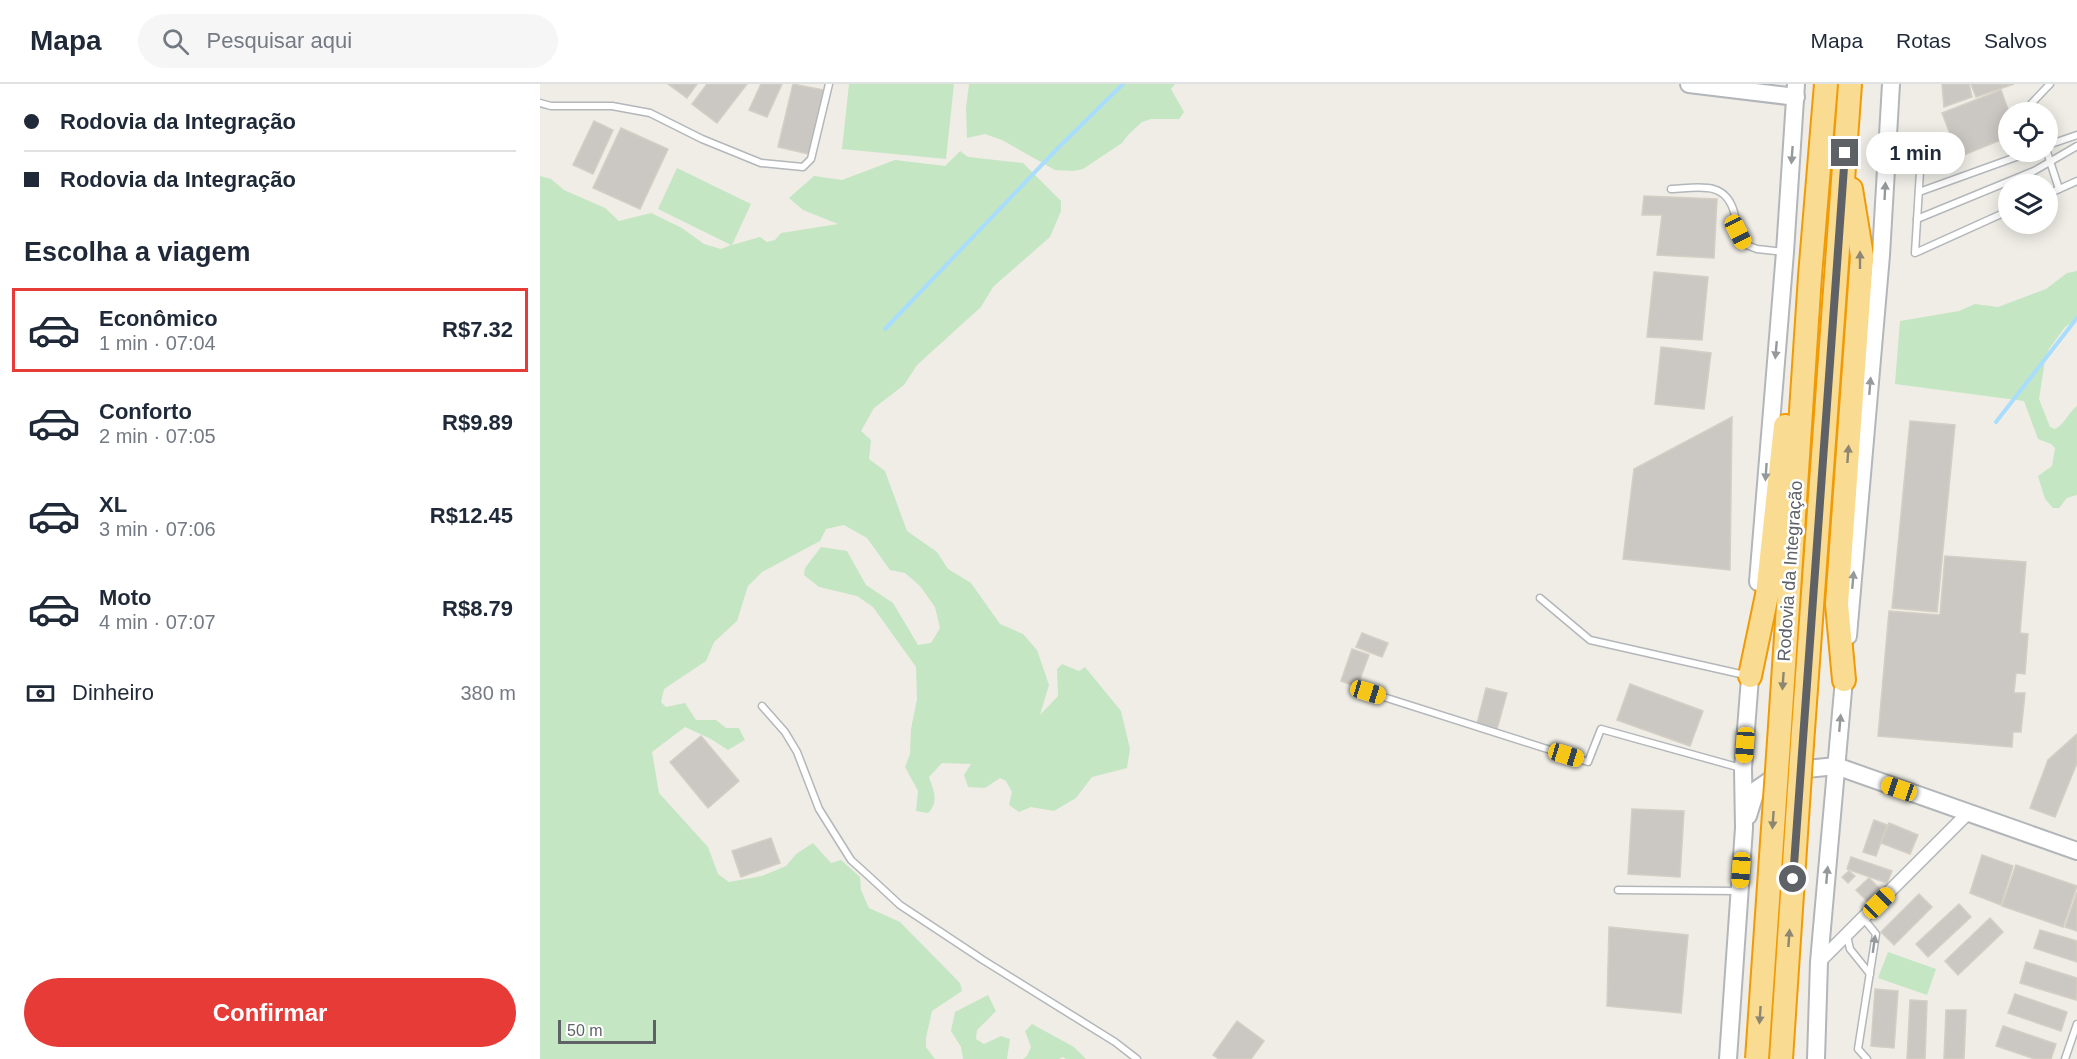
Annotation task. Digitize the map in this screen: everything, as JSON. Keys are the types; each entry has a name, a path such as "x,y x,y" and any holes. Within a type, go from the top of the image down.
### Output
{"highway":[{"name":"Rodovia da Integração","path":"1757,1059 1809,288 1826,84"},
{"name":"Rodovia da Integração","path":"1781,1059 1850,84"},
{"path":"1844,680 1837,604 1862,256 1845,153"},
{"path":"1750,676 1767,594 1811,182 1821,155"}],"main road":[{"path":"1689,84 1796,90 1743,768 1744,828 1728,1059"},
{"path":"1816,1059 1819,962 1881,255 1892,84"},
{"path":"1744,828 1756,790 1769,781 1787,771 1836,766 2077,851"}],"street":[{"path":"1819,962 1968,813"}],"lane":[{"path":"540,103 551,106 612,106 650,113 702,139 761,163 803,167 811,159 829,84"},
{"path":"2033,102 2050,84"},
{"path":"2058,142 2077,135"},
{"path":"2058,157 2077,146"},
{"path":"1887,155 1921,155 1915,252 1998,216"},
{"path":"1919,192 2002,162"},
{"path":"1917,219 2034,171 2048,162"},
{"path":"2050,162 2059,189 2077,181"},
{"path":"1671,189 1709,188 1721,192 1729,199 1738,232 1744,244 1757,249 1785,252"},
{"path":"1540,598 1590,640 1750,676"},
{"path":"1368,692 1588,762 1601,729 1743,768"},
{"path":"762,706 785,732 797,752 819,809 851,860 900,905 1137,1059"},
{"path":"1618,891 1740,891"},
{"path":"1863,918 1876,934 1858,1049 1867,1059"},
{"path":"1846,935 1850,949 1870,974"},
{"path":"2065,1059 2077,1024"}],"green space":[{"path":"849,84 954,84 946,159 842,149"},
{"path":"969,84 1175,84 1171,89 1184,112 1179,119 1151,119 1142,122 1122,143 1083,169 1055,170 1002,140 985,134 967,138 966,108"},
{"path":"960,151 968,157 1023,163 1061,201 1061,211 1050,237 993,287 981,307 917,365 904,385 874,408 861,431 871,440 869,459 885,471 907,531 937,552 948,569 971,583 1000,624 1023,634 1037,650 1049,685 1040,715 1058,696 1057,669 1062,664 1079,671 1085,667 1121,711 1130,749 1127,768 1092,777 1076,798 1054,811 1031,807 1019,812 1009,805 1012,792 1006,781 1000,778 985,788 968,787 964,775 971,764 942,763 929,777 934,805 928,813 916,811 918,791 905,767 910,754 911,729 917,699 916,667 873,607 857,596 819,587 804,575 805,568 821,547 847,551 866,585 893,603 918,645 931,643 940,628 935,607 920,586 905,573 890,570 867,538 844,525 826,529 820,541 762,572 748,586 737,621 714,642 706,661 664,689 661,702 666,707 685,703 696,720 716,720 726,728 739,728 745,740 728,750 685,727 652,752 659,793 708,847 718,874 729,882 762,876 786,866 796,854 813,843 831,863 841,860 860,877 861,890 869,908 900,922 960,983 962,991 932,1011 926,1047 935,1059 540,1059 540,176 551,179 564,190 605,208 619,221 651,213 682,228 704,244 721,249 731,245 658,209 677,168 751,204 732,245 760,237 767,242 775,240 781,233 838,224 803,210 789,198 814,176 842,180 895,160 945,166"},
{"path":"2077,271 2077,319 2065,327 2049,349 2039,399 2050,427 2055,429 2077,406 2077,495 2067,498 2059,508 2053,508 2045,499 2038,476 2052,466 2055,448 2038,439 2024,401 1895,384 1900,321 1959,311 1975,304 1998,307 2046,289 2067,273"},
{"path":"1888,952 1936,969 1927,995 1878,978"},
{"path":"988,995 996,1011 977,1030 976,1039 984,1044 1001,1036 1010,1039 1007,1059 963,1059 961,1047 951,1031 955,1012"},
{"path":"1032,1024 1074,1047 1086,1059 1063,1057 1023,1059 1031,1047 1025,1031"}],"building":[{"path":"668,84 697,84 687,98"},
{"path":"707,84 747,84 717,123 692,104"},
{"path":"761,84 782,84 767,117 749,110"},
{"path":"793,84 824,90 809,154 778,147"},
{"path":"1942,84 1969,84 1972,97 1944,107"},
{"path":"1971,84 2014,84 1976,97"},
{"path":"2001,90 2005,102 1998,102 1998,141 1959,157 1942,113"},
{"path":"594,121 613,130 593,174 573,165"},
{"path":"621,128 668,149 640,209 593,188"},
{"path":"1644,196 1717,199 1714,258 1657,255 1662,215 1642,215"},
{"path":"1654,272 1708,277 1702,340 1647,337"},
{"path":"1661,347 1711,353 1704,409 1655,404"},
{"path":"1732,417 1730,570 1623,559 1634,469"},
{"path":"1910,421 1955,425 1937,612 1892,608"},
{"path":"1945,556 2026,562 2020,633 2028,634 2025,674 2016,673 2014,693 2025,693 2021,732 2013,732 2012,747 1878,736 1889,611 1940,615"},
{"path":"1362,633 1388,643 1382,657 1356,647"},
{"path":"1352,649 1369,655 1357,687 1341,681"},
{"path":"1630,684 1703,711 1690,746 1617,720"},
{"path":"1486,688 1507,693 1497,729 1477,724"},
{"path":"2077,734 2077,763 2055,817 2030,808 2048,760"},
{"path":"701,736 739,781 708,808 670,762"},
{"path":"1632,809 1684,811 1680,877 1628,874"},
{"path":"1874,820 1887,825 1876,856 1863,852"},
{"path":"1889,823 1918,835 1910,854 1881,843"},
{"path":"771,838 780,863 741,877 732,851"},
{"path":"1982,855 2013,866 2001,905 1970,893"},
{"path":"1851,857 1892,871 1887,883 1847,869"},
{"path":"2016,865 2077,886 2063,927 2002,906"},
{"path":"1849,871 1855,876 1848,883 1842,877"},
{"path":"1869,878 1881,890 1868,902 1856,890"},
{"path":"2077,892 2077,931 2065,927"},
{"path":"1919,894 1932,907 1894,945 1881,932"},
{"path":"1959,904 1971,917 1928,957 1916,944"},
{"path":"1990,918 2003,932 1958,975 1945,961"},
{"path":"1609,927 1688,935 1681,1013 1607,1006"},
{"path":"2040,930 2077,941 2077,962 2034,948"},
{"path":"2026,962 2077,978 2076,1000 2020,983"},
{"path":"1875,989 1898,991 1894,1048 1871,1046"},
{"path":"2015,994 2067,1012 2061,1031 2008,1013"},
{"path":"1910,1000 1927,1001 1925,1059 1907,1059"},
{"path":"1946,1010 1966,1010 1964,1059 1944,1059"},
{"path":"1237,1021 1264,1041 1251,1059 1219,1059 1213,1055"},
{"path":"2003,1026 2056,1044 2051,1059 2035,1059 1996,1046"}],"waterway":[{"path":"885,329 1057,149 1123,84"},
{"path":"1996,422 2077,318"}],"route":[{"path":"1793,879 1845,153"}]}
